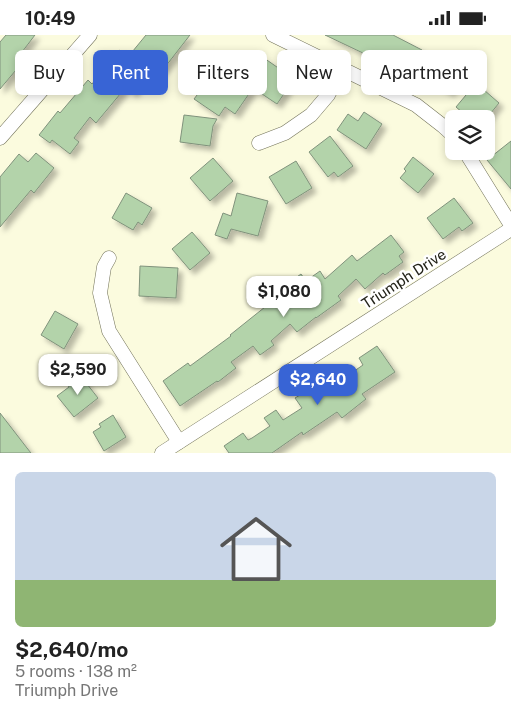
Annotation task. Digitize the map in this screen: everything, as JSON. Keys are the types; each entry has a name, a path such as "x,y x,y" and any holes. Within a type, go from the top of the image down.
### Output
{"street":[{"path":"0,138 90,35"},
{"path":"273,35 303,50"},
{"path":"351,73 416,105 445,128"},
{"path":"259,143 285,133 311,115 328,95"},
{"path":"471,160 511,225"},
{"name":"Triumph Drive","path":"162,453 511,229"},
{"path":"109,258 104,267 100,293 109,331 179,442"}],"building":[{"path":"6,35 35,35 24,50 15,50 15,71 0,89 0,42"},
{"path":"146,35 190,35 168,63 168,50 134,50"},
{"path":"325,35 393,35 422,50 361,50 361,52"},
{"path":"267,60 277,67 277,95 283,95 277,104 264,95 267,95"},
{"path":"88,80 92,84 93,83 93,95 119,95 96,123 90,117 74,138 79,142 70,154 52,140 50,143 39,135 58,111 60,113 75,95 83,95 83,86"},
{"path":"487,93 499,103 493,110 460,110 456,107 466,95 487,95"},
{"path":"197,95 248,95 235,114 225,107 219,116 194,99"},
{"path":"364,112 382,124 366,149 337,130 348,114 358,121"},
{"path":"184,115 217,119 213,126 210,146 180,142"},
{"path":"330,136 353,166 338,177 334,172 328,177 309,152"},
{"path":"511,141 511,189 487,160 495,160 495,154"},
{"path":"36,153 54,168 34,193 31,190 0,227 0,177 19,154 28,162"},
{"path":"413,157 434,174 418,193 400,178"},
{"path":"213,158 233,181 210,201 190,178"},
{"path":"296,161 312,188 286,204 269,177"},
{"path":"126,193 152,208 142,225 138,222 133,230 112,218"},
{"path":"237,193 268,201 258,236 231,229 227,239 215,235 223,213 231,216"},
{"path":"454,198 473,223 462,231 459,227 443,239 427,218"},
{"path":"192,232 210,253 190,270 172,249"},
{"path":"391,235 404,252 399,256 403,262 385,275 383,273 365,289 356,279 338,296 341,300 297,332 290,324 271,341 274,345 260,355 253,346 231,362 236,368 180,406 163,381 188,363 190,366 231,336 270,303 275,308 296,291 290,282 301,274 306,281 320,271 325,279 352,255 357,261"},
{"path":"140,266 178,268 176,298 139,296"},
{"path":"55,311 78,324 64,349 41,335"},
{"path":"377,346 395,372 362,394 366,399 342,418 337,412 303,435 302,432 272,453 229,453 224,446 243,433 248,440 270,426 264,418 276,410 283,420 302,408 295,398 310,389 312,392 342,368 347,376 363,365 359,358"},
{"path":"80,375 98,398 74,417 57,396"},
{"path":"0,413 27,448 31,453 0,453"},
{"path":"113,415 126,437 104,451 93,432 101,427 99,424"}]}
